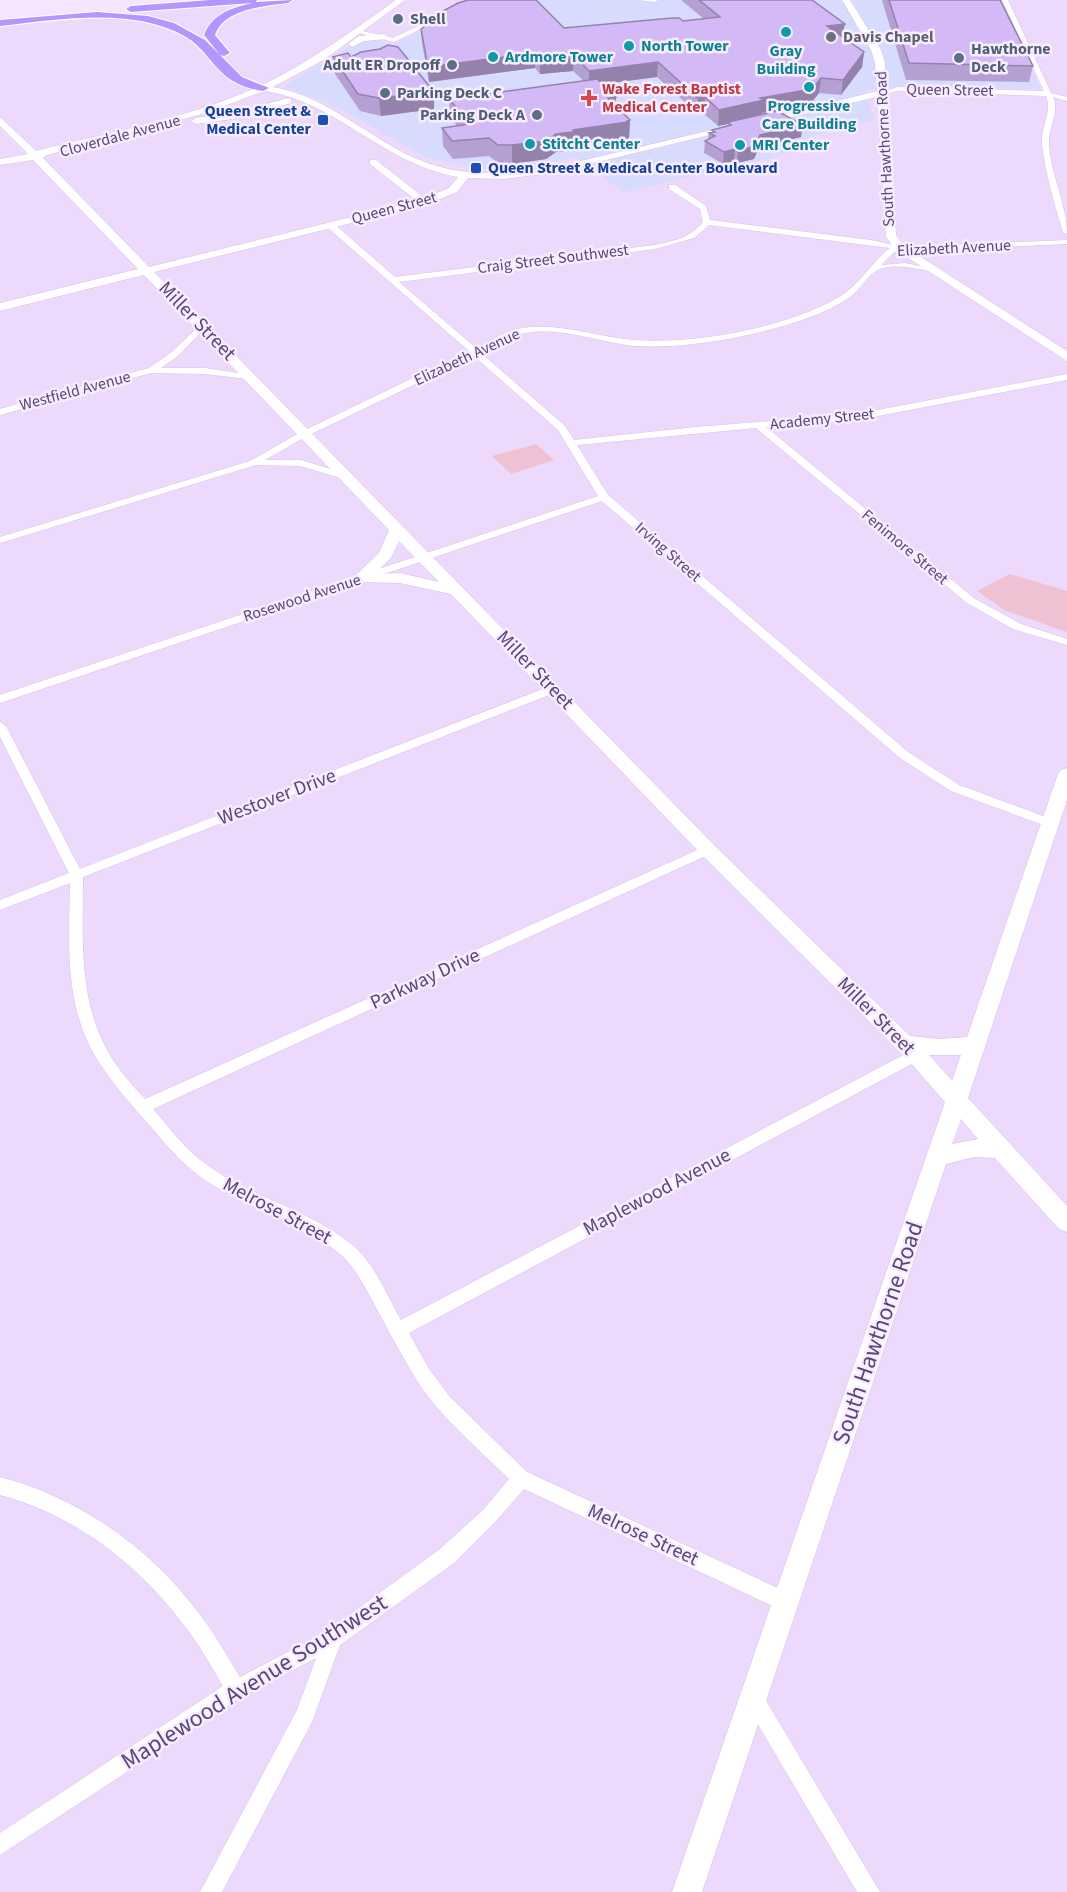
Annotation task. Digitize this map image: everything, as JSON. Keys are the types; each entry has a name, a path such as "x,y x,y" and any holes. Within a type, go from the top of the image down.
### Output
{"highway":[{"path":"139,5 180,0"},
{"path":"0,16 202,0"},
{"path":"0,22 252,0"},
{"path":"263,88 260,82 240,71 213,42 209,31 217,20 236,11 288,0"},
{"path":"0,22 97,16 132,18 162,24 194,37 235,79 250,86 263,88"}],"main road":[{"name":"Cloverdale Avenue","path":"34,155 49,154 185,119 263,88 305,67 337,47 402,0"},
{"name":"South Hawthorne Road","path":"846,0 879,57 890,235 900,248 1067,357"},
{"path":"368,24 373,30 389,38"},
{"path":"337,47 352,44 362,38 389,38"},
{"path":"263,88 267,94 332,114"},
{"path":"263,88 278,90 321,105 332,114 406,158 434,169 466,174 521,175 740,127"},
{"name":"Queen Street","path":"751,124 882,93"},
{"path":"185,119 201,121 221,119 288,101"},
{"name":"Cloverdale Avenue","path":"0,162 203,111"},
{"name":"Miller Street","path":"0,120 148,270 708,850 910,1049 958,1099 1067,1222"},
{"path":"20,140 38,146 68,145"},
{"name":"Queen Street","path":"0,307 424,202 453,190 466,174"},
{"path":"360,579 386,555 397,528"},
{"path":"360,579 400,578 459,591"},
{"name":"South Hawthorne Road","path":"687,1892 1067,774"},
{"path":"910,1049 947,1050 976,1044"},
{"path":"938,1156 974,1148 1001,1149"}],"street":[{"path":"641,0 655,0"},
{"path":"1005,0 1053,104 1045,142 1054,190 1067,232"},
{"path":"358,32 389,38 448,15"},
{"name":"Queen Street","path":"882,93 898,89 1040,92 1067,99"},
{"path":"373,162 424,202"},
{"path":"672,187 703,208 707,222 859,240 900,248"},
{"name":"Craig Street Southwest","path":"392,280 671,244 694,236 707,222"},
{"name":"Irving Street","path":"330,225 562,428 574,443 604,497 904,755 955,788 1050,823"},
{"name":"Elizabeth Avenue","path":"0,540 253,463 304,434 509,335 541,328 641,343 686,341 733,334 818,310 848,294 892,250 1067,242"},
{"path":"875,269 889,264 901,264 934,270"},
{"name":"Westfield Avenue","path":"151,370 175,354 202,326"},
{"name":"Westfield Avenue","path":"0,412 151,370 205,371 252,378"},
{"name":"Academy Street","path":"574,443 857,417 1067,377"},
{"name":"Fenimore Street","path":"758,425 970,601 994,617 1020,629 1067,642"},
{"name":"Elizabeth Avenue","path":"253,463 290,462 321,468 347,477"},
{"name":"Rosewood Avenue","path":"0,699 604,497"},
{"name":"Westover Drive","path":"0,905 553,689"},
{"name":"Melrose Street","path":"0,726 77,875 76,956 79,988 87,1018 100,1051 119,1080 184,1155 201,1170 228,1186 305,1222 347,1250 363,1269 423,1375 444,1403 521,1478 786,1602"},
{"name":"Parkway Drive","path":"142,1107 708,850"},
{"name":"Maplewood Avenue","path":"399,1330 910,1049"},
{"name":"Maplewood Avenue Southwest","path":"0,1845 236,1689 333,1639 447,1556 489,1516 521,1478"},
{"path":"0,1486 40,1498 75,1515 107,1537 137,1563 187,1614 236,1689"},
{"path":"211,1892 305,1715 333,1639"},
{"path":"754,1699 869,1892"}],"shaded area":[{"path":"297,0 1067,0 1067,1892 0,1892 0,23"},
{"name":"Wake Forest Baptist Medical Center","path":"496,0 997,0 1041,89 902,86 868,90 860,94 869,102 875,120 811,136 809,149 623,192 576,157 540,165 482,169 427,158 337,107 284,86 360,40 375,39 392,45 457,13"},
{"path":"536,444 554,460 511,474 492,456"},
{"path":"1010,574 1067,591 1067,632 1004,610 977,591"}],"building":[{"path":"468,0 536,0 564,28 672,18 679,18 683,21 720,17 699,0 812,0 845,24 827,26 864,52 843,80 821,78 812,89 760,98 764,100 719,110 705,97 698,98 658,62 589,71 574,56 540,60 535,53 428,67 421,29 433,20 430,18"},
{"path":"889,0 1000,0 1033,66 909,63"},
{"path":"388,45 398,47 434,92 379,98 358,94 333,57 348,53 351,57"},
{"path":"597,79 616,97 608,98 630,120 628,122 573,130 573,132 556,134 546,141 512,145 498,145 489,138 452,141 442,128 470,124 449,99"},
{"path":"777,111 803,125 760,135 755,146 738,151 735,149 724,152 705,141 715,136 709,133 715,132 712,130 731,125 728,122"}],"place":[{"name":"Shell","path":"398,19"},
{"name":"Gray Building","path":"786,32"},
{"name":"Davis Chapel","path":"831,37"},
{"name":"North Tower","path":"629,46"},
{"name":"Ardmore Tower","path":"493,57"},
{"name":"Hawthorne Deck","path":"959,58"},
{"name":"Adult ER Dropoff","path":"452,65"},
{"name":"Progressive Care Building","path":"809,87"},
{"name":"Parking Deck C","path":"385,93"},
{"name":"Wake Forest Baptist Medical Center","path":"589,98"},
{"name":"Parking Deck A","path":"537,115"},
{"name":"Queen Street & Medical Center","path":"323,120"},
{"name":"Stitcht Center","path":"530,144"},
{"name":"MRI Center","path":"740,145"},
{"name":"Queen Street & Medical Center Boulevard","path":"476,168"}]}
